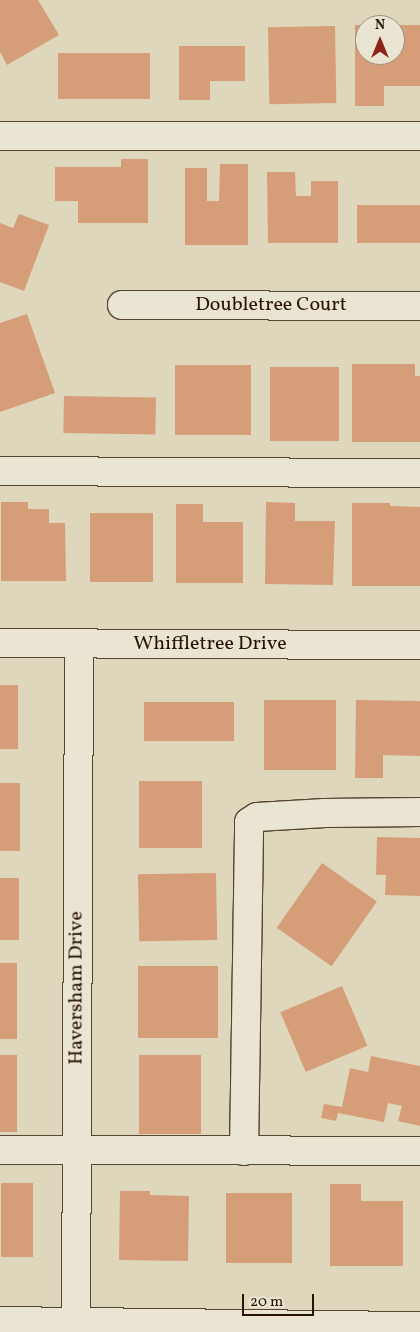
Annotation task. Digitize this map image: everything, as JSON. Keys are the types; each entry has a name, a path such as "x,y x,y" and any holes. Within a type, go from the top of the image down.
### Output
{"street":[{"path":"0,136 420,136"},
{"name":"Doubletree Court","path":"122,305 420,306"},
{"path":"0,471 420,474"},
{"name":"Whiffletree Drive","path":"0,643 420,645"},
{"name":"Haversham Drive","path":"76,1328 79,644"},
{"path":"244,1151 249,822 257,817 325,813 420,812"},
{"path":"0,1150 420,1151"},
{"path":"0,1321 76,1328 420,1326"}],"building":[{"path":"0,0 38,0 59,35 7,65 0,52"},
{"path":"405,25 420,25 420,86 384,86 384,106 355,106 355,65 405,65"},
{"path":"335,26 336,103 269,104 268,27"},
{"path":"179,46 245,46 245,81 210,81 210,100 179,100"},
{"path":"58,53 150,53 150,99 58,99"},
{"path":"121,159 148,159 148,223 78,223 78,201 55,201 55,167 121,167"},
{"path":"220,164 248,164 248,245 185,245 185,168 207,168 207,201 219,201"},
{"path":"267,172 295,172 296,196 311,196 311,181 338,181 338,243 268,243"},
{"path":"357,205 420,205 420,243 357,243"},
{"path":"19,214 49,225 24,291 0,282 0,223 13,228"},
{"path":"27,314 55,393 0,412 0,323"},
{"path":"352,364 415,364 415,376 420,376 420,442 352,442"},
{"path":"175,365 251,365 251,435 175,435"},
{"path":"270,367 339,367 339,441 270,441"},
{"path":"64,396 156,398 155,435 63,433"},
{"path":"1,502 28,502 28,509 49,509 49,523 65,523 66,581 1,581"},
{"path":"266,502 295,503 295,521 335,521 333,585 265,584"},
{"path":"352,503 390,503 390,506 420,507 420,586 352,586"},
{"path":"176,504 203,504 203,522 243,522 243,583 176,583"},
{"path":"90,513 153,513 153,582 90,582"},
{"path":"0,685 18,685 18,749 0,749"},
{"path":"264,700 336,700 336,770 264,770"},
{"path":"356,700 420,701 420,756 383,755 383,778 355,778"},
{"path":"144,702 234,702 234,741 144,741"},
{"path":"139,781 202,781 202,848 139,848"},
{"path":"0,783 20,783 20,851 0,851"},
{"path":"377,837 420,838 420,896 385,895 386,875 376,875"},
{"path":"322,863 377,901 332,966 277,928"},
{"path":"216,873 217,940 139,941 138,874"},
{"path":"0,878 19,878 19,940 0,940"},
{"path":"0,963 17,963 17,1039 0,1039"},
{"path":"138,966 218,966 218,1038 138,1038"},
{"path":"342,986 367,1046 306,1072 280,1012"},
{"path":"0,1055 17,1055 17,1132 0,1132"},
{"path":"139,1055 201,1055 201,1134 139,1134"},
{"path":"371,1056 420,1066 420,1126 398,1121 402,1106 388,1103 384,1122 338,1113 336,1121 321,1118 324,1104 342,1107 350,1068 368,1072"},
{"path":"1,1183 33,1183 33,1257 1,1257"},
{"path":"330,1184 361,1184 361,1201 403,1201 403,1266 330,1266"},
{"path":"120,1191 150,1191 150,1195 189,1196 188,1261 119,1260"},
{"path":"226,1193 292,1193 292,1263 226,1263"}]}
